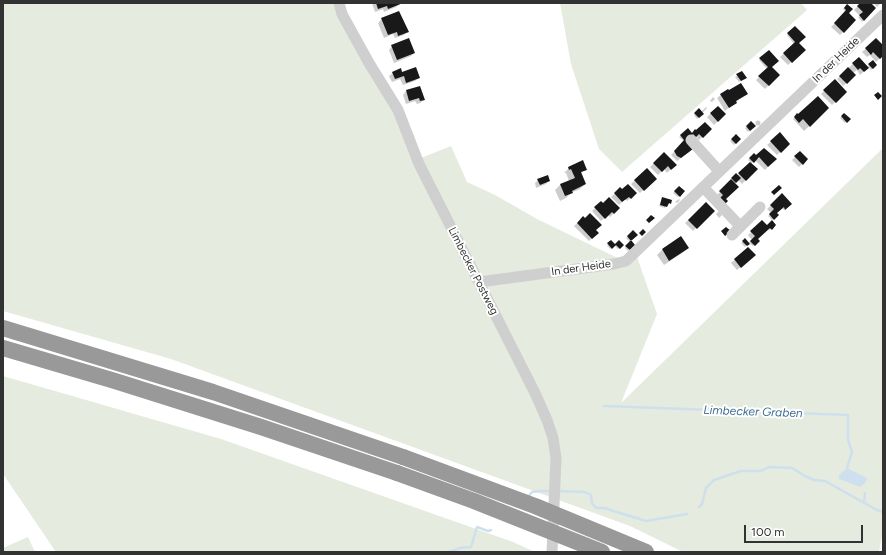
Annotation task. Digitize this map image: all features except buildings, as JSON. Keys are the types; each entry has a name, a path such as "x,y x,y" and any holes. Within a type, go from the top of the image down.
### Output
{"highway":[{"path":"3,328 213,392 403,457 535,506 646,552"},
{"path":"3,348 115,381 261,427 397,473 602,552"}],"street":[{"name":"Limbecker Postweg","path":"339,3 342,14 369,63 398,110 419,164 536,393 547,420 555,448 555,492 552,552"},
{"name":"In der Heide","path":"478,282 614,264 626,261 883,15"},
{"path":"691,140 719,172"},
{"path":"703,187 740,226"},
{"path":"732,235 760,207"}],"shaded area":[{"path":"3,3 333,3 337,14 421,158 451,146 467,182 495,195 537,219 630,264 637,257 657,314 621,403 883,148 883,536 879,552 683,552 630,526 171,359 3,311"},
{"path":"560,3 801,3 807,10 622,172 599,149 571,64"},
{"path":"3,376 221,439 513,542 535,552 56,552 3,474"},
{"path":"28,537 35,552 3,552 3,548"}],"water":[{"path":"847,468 867,478 865,483 860,487 839,479 839,475"}],"waterway":[{"name":"Limbecker Graben","path":"604,406 848,415 848,440 852,452 847,468"},
{"path":"699,507 702,504 706,488 714,480 741,471 761,471 769,467 792,468 814,480 825,481 883,512"},
{"path":"528,497 532,492 553,491"},
{"path":"558,491 585,492 591,495 592,503 596,508 604,508 646,521 687,514"},
{"name":"Limbecker Graben","path":"864,503 865,493"},
{"path":"449,552 460,548 471,547 477,527 488,531 491,530"}]}
